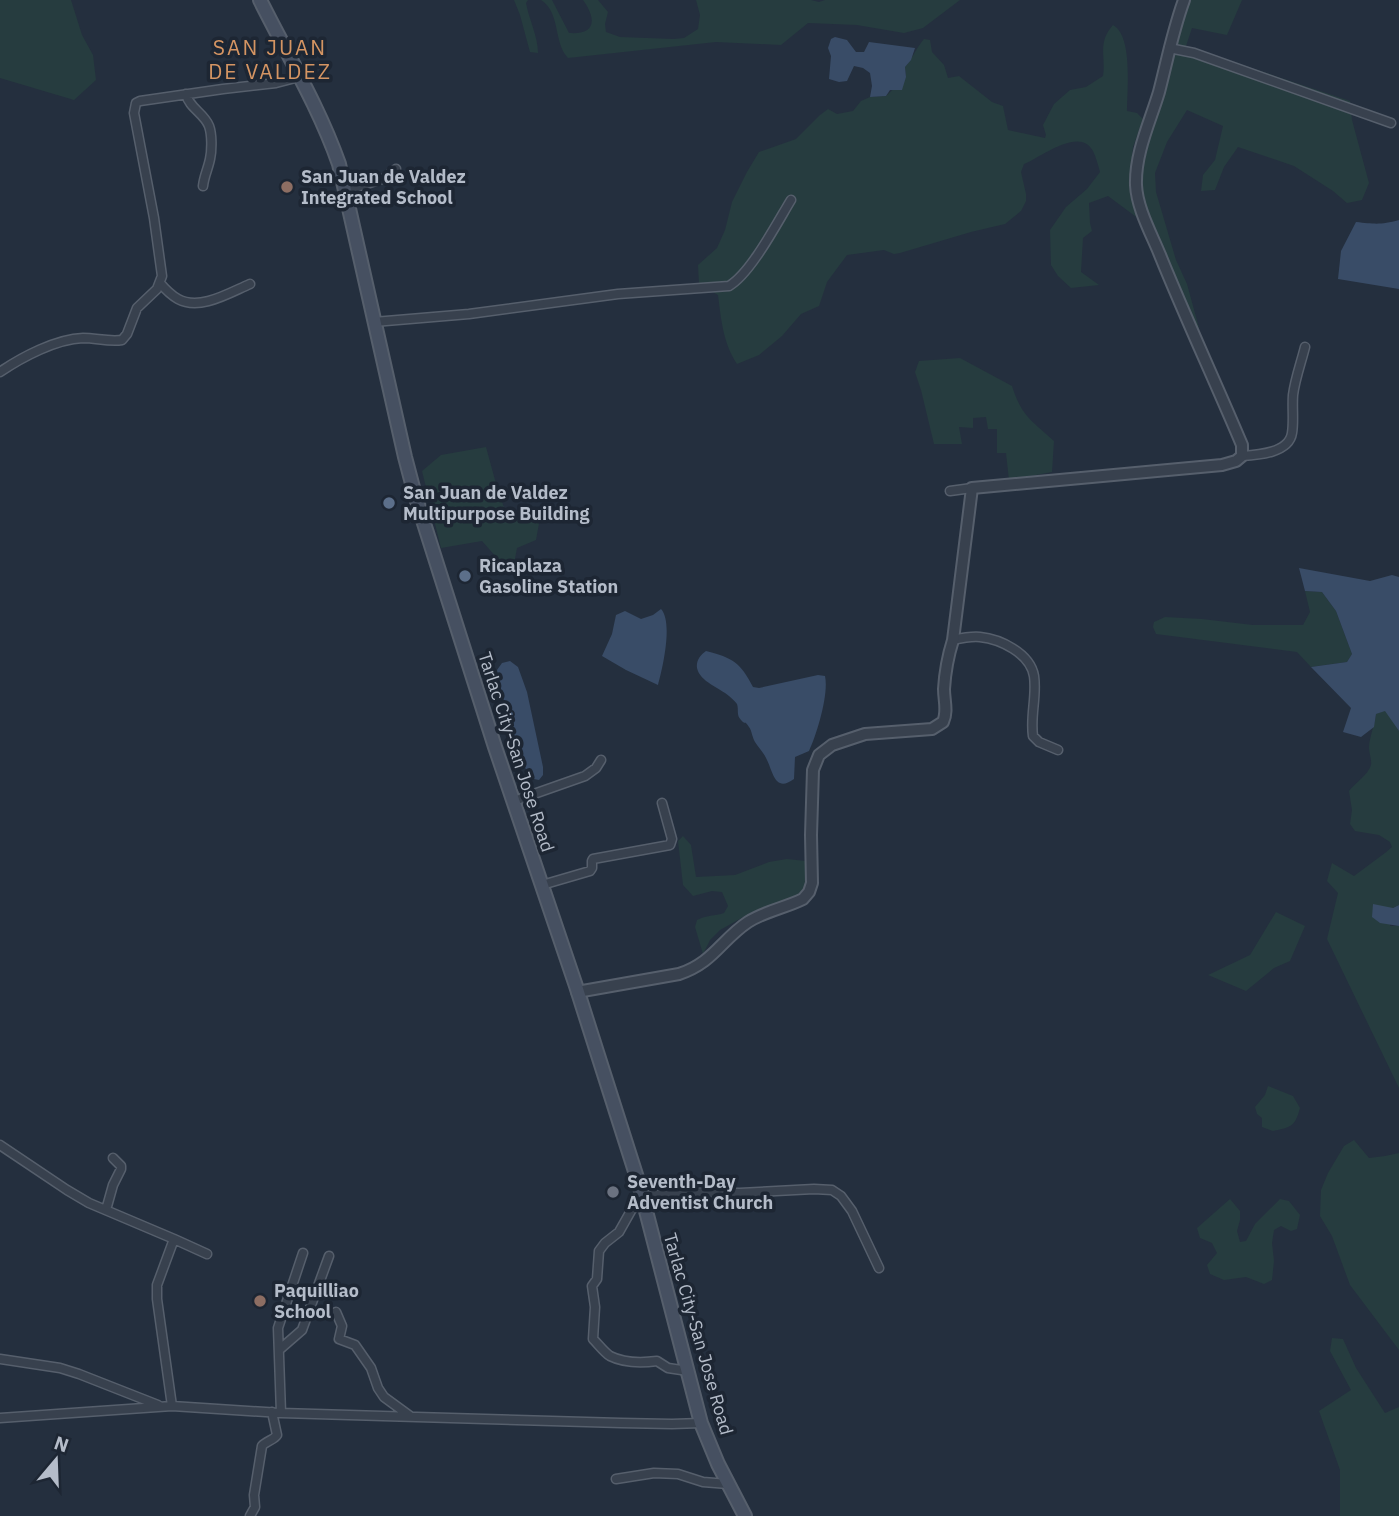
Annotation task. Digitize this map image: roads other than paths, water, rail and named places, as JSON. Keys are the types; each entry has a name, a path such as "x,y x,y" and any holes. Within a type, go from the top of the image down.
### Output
{"main road":[{"name":"Tarlac City-San Jose Road","path":"260,0 334,151 415,495 491,734 578,992 643,1200 701,1423 745,1516"}],"street":[{"path":"1184,0 1140,152 1136,188 1186,320 1241,442 1242,456"},
{"path":"1169,48 1194,53 1391,123"},
{"path":"0,372 25,357 62,343 84,338 122,340 137,308 160,283 162,272 135,104 186,94 260,86 299,77"},
{"path":"186,94 189,103 210,129 211,158 203,186"},
{"path":"345,191 385,178 396,169"},
{"path":"374,322 469,314 618,294 729,286 750,264 791,200"},
{"path":"160,283 177,299 191,303 209,300 250,285"},
{"path":"950,491 1222,465 1242,456 1261,455 1285,446 1292,433 1293,394 1305,347"},
{"path":"578,992 694,969 752,919 807,896 813,883 813,770 822,751 865,734 924,730 941,725 946,716 945,672 953,640 972,488"},
{"path":"953,640 988,638 1007,645 1027,660 1034,676 1032,736 1058,750"},
{"path":"514,801 585,776 596,768 601,760"},
{"path":"542,885 590,871 593,859 670,845 672,839 662,803"},
{"path":"0,1145 67,1190 207,1254"},
{"path":"106,1210 121,1169 113,1158"},
{"path":"688,1371 668,1368 657,1361 630,1362 609,1355 593,1339 595,1307 592,1286 597,1279 599,1251 619,1232 632,1209 643,1200 677,1192 832,1190 841,1196 852,1211 879,1268"},
{"path":"172,1406 157,1285 174,1239"},
{"path":"250,1516 255,1507 254,1495 262,1446 277,1435 278,1328 303,1253"},
{"path":"279,1350 302,1330 329,1256"},
{"path":"335,1312 342,1326 340,1339 355,1345 371,1368 384,1397 410,1416"},
{"path":"0,1359 60,1368 162,1406"},
{"path":"0,1418 172,1406 277,1413 701,1423"},
{"path":"615,1479 654,1473 678,1474 703,1482 728,1484"}],"water":[{"path":"835,37 847,40 856,52 864,52 869,42 915,48 905,67 906,77 902,90 890,90 886,96 870,97 870,73 854,66 847,81 829,79 831,56 828,48 831,39"},
{"path":"1399,220 1399,289 1338,279 1341,251 1356,222 1378,224"},
{"path":"1299,568 1370,581 1392,575 1399,577 1399,731 1385,711 1376,714 1374,727 1361,737 1343,732 1351,708 1311,667 1347,662 1352,654 1336,611 1322,592 1305,591"},
{"path":"661,609 665,615 667,634 658,685 602,656 612,634 616,615 625,611 641,619"},
{"path":"706,651 735,662 753,687 825,676 824,703 819,725 809,751 795,757 794,779 788,783 783,784 776,779 750,729 739,718 737,704 699,673 698,661"},
{"path":"510,661 518,667 527,692 543,767 543,775 539,780 529,778 503,698 497,670 502,663"},
{"path":"1373,904 1393,908 1399,905 1399,926 1380,923 1372,917"}],"place":[{"name":"San Juan de Valdez Integrated School","path":"287,187"},
{"name":"San Juan de Valdez Multipurpose Building","path":"389,503"},
{"name":"Ricaplaza Gasoline Station","path":"465,576"},
{"name":"Seventh-Day Adventist Church","path":"613,1192"},
{"name":"Paquilliao School","path":"260,1301"}],"district":[{"name":"SAN JUAN DE VALDEZ","path":"270,60"}]}
